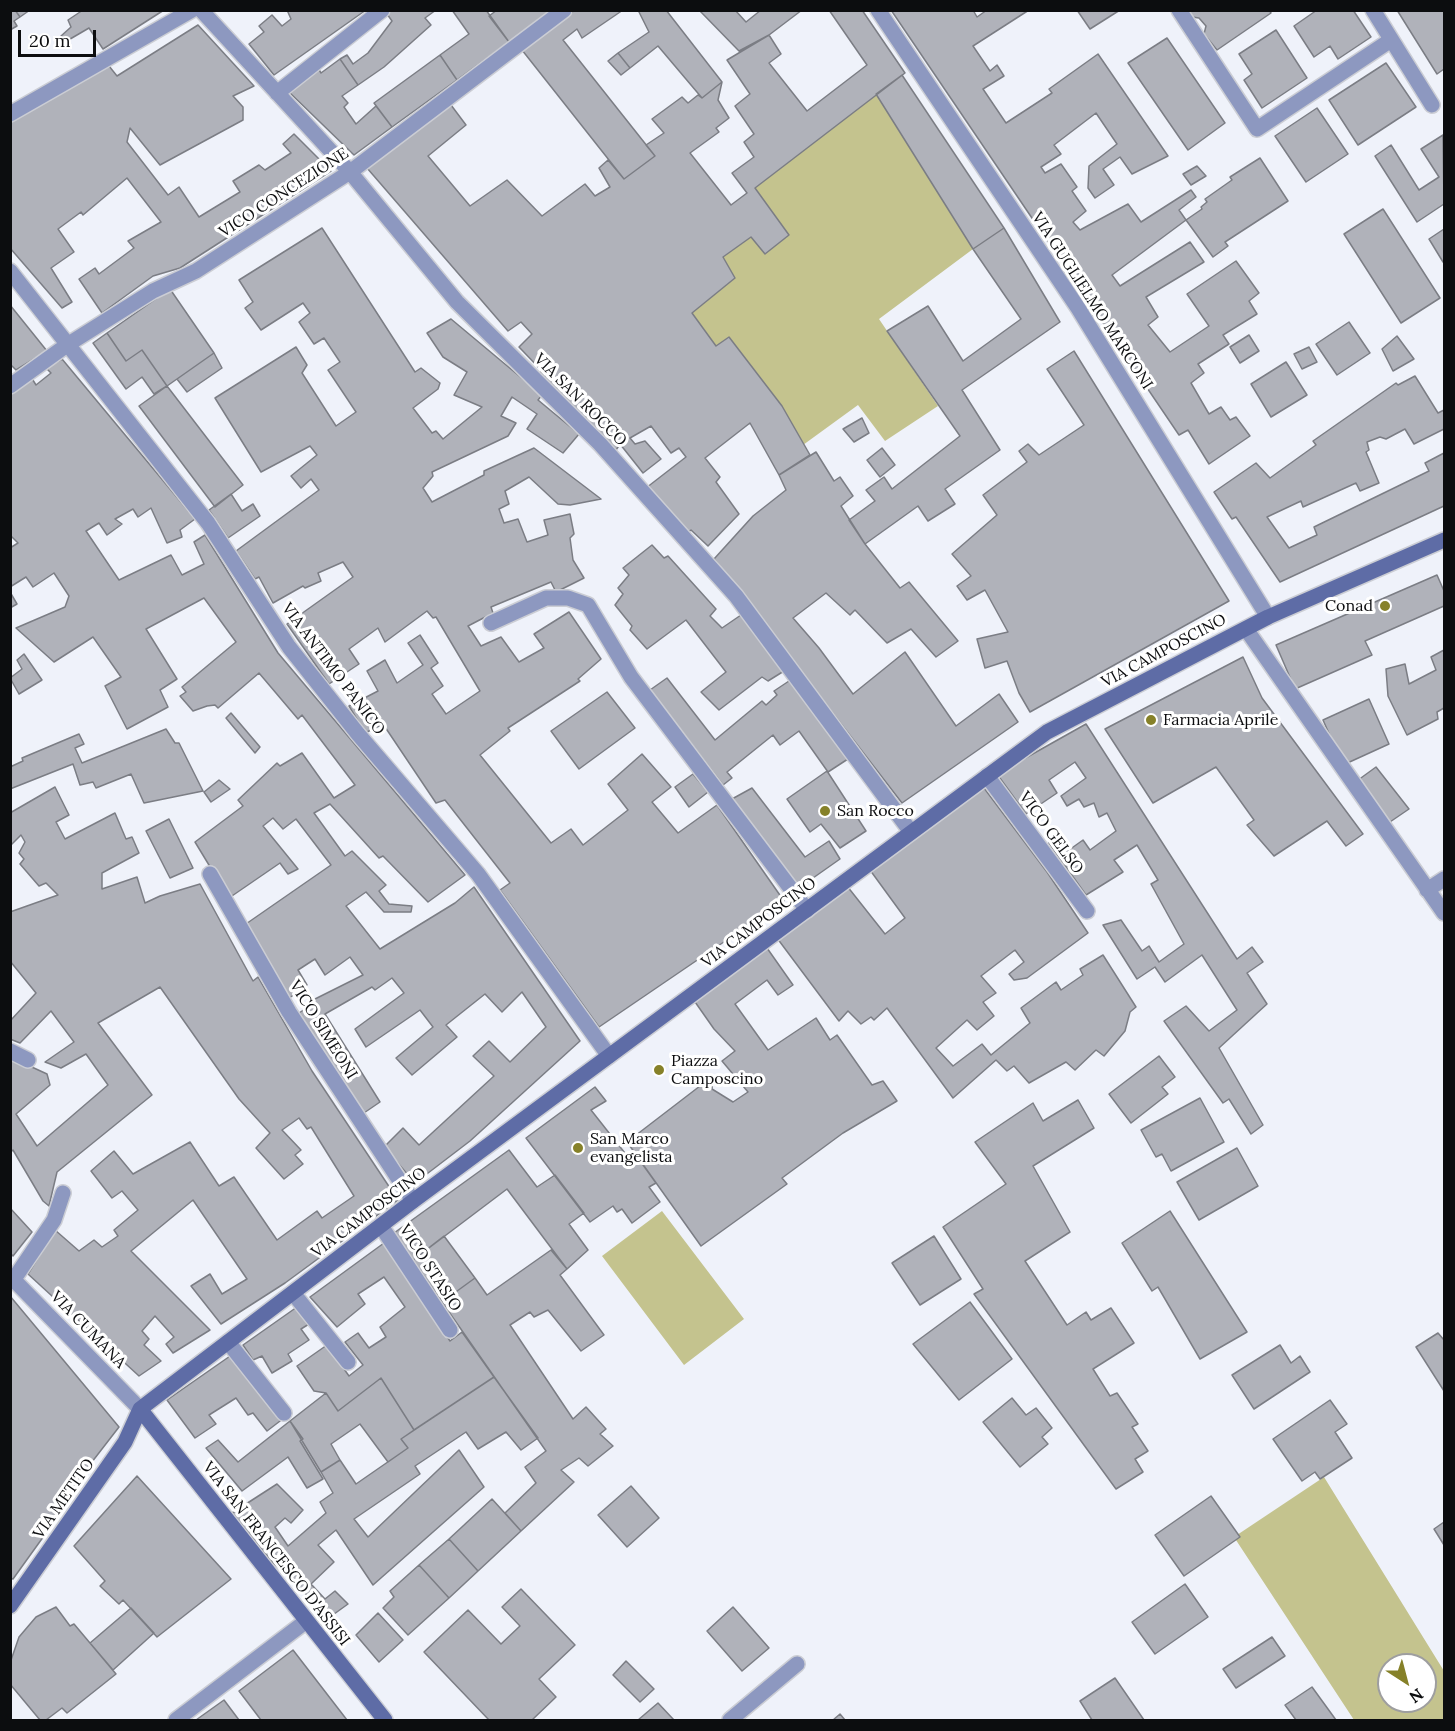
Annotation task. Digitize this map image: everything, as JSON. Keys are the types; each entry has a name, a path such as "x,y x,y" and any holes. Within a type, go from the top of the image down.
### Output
{"street":[{"path":"10,114 192,10"},
{"name":"VIA SAN ROCCO","path":"201,10 350,172 457,302 600,444 736,596 911,832"},
{"path":"277,93 382,10"},
{"name":"VICO CONCEZIONE","path":"10,386 67,345 153,291 196,271 350,172 564,10"},
{"name":"VIA GUGLIELMO MARCONI","path":"878,10 1078,308 1268,617"},
{"path":"1179,10 1257,129 1391,40"},
{"path":"1373,10 1432,105"},
{"name":"VIA ANTIMO PANICO","path":"10,271 208,523 289,647 358,734 478,873 609,1056"},
{"name":"VIA CAMPOSCINO","path":"140,1409 413,1201 1047,732 1268,617 1444,540"},
{"path":"491,623 546,598 568,598 588,605 631,677 807,910"},
{"path":"1246,628 1444,913"},
{"name":"VICO GELSO","path":"987,776 1087,911"},
{"name":"VICO SIMEONI","path":"210,874 289,1012 413,1201"},
{"path":"1427,890 1444,879"},
{"path":"10,1051 28,1060"},
{"path":"12,1277 54,1220 63,1193"},
{"name":"VICO STASIO","path":"381,1226 450,1330"},
{"name":"VIA CUMANA","path":"12,1277 140,1409"},
{"path":"293,1293 348,1362"},
{"path":"228,1342 285,1413"},
{"name":"VIA METITO","path":"10,1606 125,1442 140,1409"},
{"name":"VIA SAN FRANCESCO D'ASSISI","path":"140,1409 305,1622 385,1720"},
{"path":"176,1720 305,1622"},
{"path":"730,1720 797,1664"}],"shaded area":[{"path":"876,94 973,249 879,319 938,406 885,441 858,405 803,445 782,406 729,337 716,346 692,313 735,278 723,257 751,237 765,254 789,235 755,188"},
{"path":"662,1211 744,1319 684,1365 602,1256"},
{"path":"1324,1477 1433,1653 1377,1653 1377,1713 1437,1713 1437,1660 1444,1671 1444,1720 1354,1720 1234,1537"}],"building":[{"path":"10,10 15,10 20,17 14,21 17,26 10,30"},
{"path":"15,10 30,10 20,17"},
{"path":"83,10 164,10 103,49 89,28 65,42 61,36 71,27 68,20"},
{"path":"287,10 366,10 274,75 249,44 264,32 259,26 272,15 282,26 291,19"},
{"path":"392,10 436,10 425,18 431,25 384,67 358,85 340,59 347,55 353,64 368,53 392,21 387,14"},
{"path":"452,10 486,10 509,42 457,80 440,55 469,34"},
{"path":"497,10 551,10 509,42 489,16"},
{"path":"575,10 623,10 582,38 577,29 563,40 655,156 624,179 522,50"},
{"path":"638,10 666,10 722,82 702,98 658,46 630,68 618,53 649,32"},
{"path":"699,10 735,10 746,22 761,10 802,10 769,35 739,51"},
{"path":"829,10 862,10 905,73 755,188 789,235 765,254 751,237 723,257 735,278 692,313 716,346 729,337 782,406 810,455 779,475 750,423 705,458 720,477 716,482 739,514 708,546 691,530 686,534 646,488 686,457 679,448 671,453 651,426 630,438 635,444 645,441 661,459 643,473 620,444 616,450 540,373 542,371 519,347 532,334 521,322 508,331 367,168 448,101 466,125 428,156 470,206 507,180 542,216 585,184 595,196 610,187 599,168 608,160 624,179 655,156 646,145 664,133 652,119 682,97 688,103 698,95 702,98 722,82 718,100 729,118 716,128 719,132 690,153 731,205 747,193 732,173 754,157 744,142 754,134 735,106 750,94 727,60 769,35 781,54 769,63 807,111 867,65"},
{"path":"891,10 973,10 977,17 987,10 1029,10 973,46 990,71 997,65 1004,76 983,89 1006,123 1052,93 1049,89 1098,54 1168,156 1132,174 1120,157 1103,169 1114,185 1095,198 1088,188 1089,166 1117,144 1096,113 1054,145 1061,154 1041,167 1045,173 1061,164 1077,187 1072,191 1086,211 1073,222 1080,230 1128,204 1141,222 1191,190 1196,197 1179,210 1186,220 1112,275 1120,286 1190,242 1204,262 1146,297 1158,317 1148,325 1170,352 1209,326 1187,294 1236,261 1259,293 1249,301 1257,314 1223,335 1229,344 1198,364 1204,373 1191,383 1209,414 1221,407 1230,420 1236,417 1250,436 1209,464 1188,430 1179,435"},
{"path":"1077,10 1120,10 1090,29"},
{"path":"1188,10 1269,10 1271,13 1217,50 1204,34 1206,26 1199,18 1192,17"},
{"path":"1317,10 1353,10 1371,37 1338,59 1330,46 1314,57 1294,26"},
{"path":"1397,10 1444,10 1444,69 1437,74"},
{"path":"198,25 254,86 233,96 243,107 243,120 160,165 130,128 127,142 168,195 179,187 199,217 240,192 233,181 259,165 265,170 291,153 283,144 294,134 331,171 180,268 153,276 102,313 79,279 95,268 99,274 134,248 128,241 161,222 127,178 83,215 81,212 58,229 74,252 51,268 72,302 62,308 10,248 10,119 105,61 117,76"},
{"path":"1276,30 1307,78 1262,108 1244,80 1252,74 1239,54"},
{"path":"1167,38 1225,123 1188,150 1128,63"},
{"path":"618,53 630,68 621,75 608,61"},
{"path":"440,55 457,80 392,127 374,103"},
{"path":"340,59 358,85 342,96 348,103 344,107 356,124 376,106 392,127 354,155 289,92 318,68 321,73"},
{"path":"1386,63 1416,107 1358,145 1329,100"},
{"path":"902,75 1004,228 973,249 876,94"},
{"path":"1317,108 1348,154 1306,182 1275,136"},
{"path":"1443,135 1444,204 1417,222 1375,156 1391,145 1419,190 1439,177 1421,149"},
{"path":"1260,158 1288,201 1225,242 1228,246 1213,257 1186,220 1202,209 1201,207 1207,202 1205,199 1232,180 1230,177"},
{"path":"1197,166 1206,176 1191,185 1183,174"},
{"path":"1383,209 1440,298 1401,323 1344,234"},
{"path":"322,228 415,372 421,368 440,383 438,389 413,408 432,433 436,431 443,439 482,407 454,395 467,372 443,357 427,333 451,319 542,395 538,400 579,434 563,453 527,429 537,414 512,397 501,416 516,423 508,436 432,472 433,476 423,488 432,502 484,475 484,471 534,448 601,499 570,505 558,504 529,477 505,491 509,504 499,509 504,523 518,519 527,542 548,535 544,520 570,514 574,534 570,538 573,560 584,578 556,592 551,582 491,607 493,613 468,626 481,646 501,637 519,662 544,648 534,634 569,612 601,659 578,679 580,681 508,728 510,731 480,755 551,843 571,829 583,845 628,810 608,784 642,754 671,787 652,802 678,833 717,805 784,901 599,1027 500,890 510,883 445,800 436,803 383,724 365,733 349,706 378,691 367,671 385,660 397,683 423,665 408,643 420,635 438,663 431,668 443,686 432,694 446,714 480,691 436,617 433,618 427,611 385,642 378,628 349,649 359,664 329,684 287,624 353,577 343,562 318,573 321,581 305,588 303,586 273,603 259,577 255,579 236,551 319,490 311,479 301,488 291,476 317,455 310,446 261,472 215,398 296,347 307,365 302,373 336,426 356,412 328,370 340,362 324,338 314,344 299,322 310,313 303,303 261,330 245,308 253,302 239,280"},
{"path":"1004,228 1060,322 962,390 1000,450 945,489 955,504 928,521 918,506 865,544 849,520 875,501 866,490 884,477 892,489 960,436 887,331 928,306 963,361 1021,319 973,249"},
{"path":"1444,229 1444,262 1443,262 1429,239"},
{"path":"170,289 214,353 167,386 142,350 126,361 107,333"},
{"path":"10,305 47,351 16,370 10,364"},
{"path":"1349,322 1370,353 1337,375 1316,344"},
{"path":"107,333 126,361 142,350 167,386 154,394 142,377 126,389 93,343"},
{"path":"1249,335 1259,351 1240,363 1230,347"},
{"path":"1397,336 1414,359 1393,371 1382,349"},
{"path":"1309,347 1317,362 1302,369 1294,354"},
{"path":"1074,351 1229,601 1030,712 1019,693 1007,661 985,668 977,639 1008,632 985,590 967,600 957,586 971,576 952,554 997,515 983,495 1027,462 1019,451 1028,444 1039,455 1084,425 1047,369"},
{"path":"214,353 222,368 187,392 177,379"},
{"path":"62,359 195,519 180,530 182,537 167,543 151,508 138,517 133,509 115,519 122,524 107,535 99,523 86,531 119,580 171,555 182,575 204,564 194,542 205,535 278,653 465,875 428,902 383,856 379,858 330,804 314,813 345,856 352,851 386,885 379,891 389,904 412,906 411,912 384,912 366,892 346,906 380,949 455,903 474,887 580,1041 470,1141 415,1183 384,1147 403,1128 419,1145 494,1076 473,1056 489,1041 510,1062 546,1027 522,992 502,1012 485,994 446,1025 457,1037 412,1075 396,1058 433,1027 420,1010 366,1047 355,1029 404,993 392,978 375,990 372,987 325,1014 380,1102 361,1115 296,1015 308,1007 307,1003 363,975 350,957 325,975 315,959 298,970 307,985 288,999 243,926 331,865 296,819 283,829 273,818 263,826 298,869 288,874 280,863 229,898 195,842 243,806 238,800 277,763 280,766 302,753 334,798 355,785 302,715 298,719 259,673 218,708 215,705 193,711 180,696 186,692 182,687 236,642 204,598 146,629 177,679 160,690 168,707 127,729 105,686 121,677 93,637 54,662 16,628 65,607 69,596 54,573 33,587 26,577 10,587 10,548 18,543 10,535 10,392 31,377 36,385 51,373 46,368"},
{"path":"1286,362 1307,395 1271,417 1251,384"},
{"path":"1415,376 1438,413 1444,410 1444,429 1414,444 1405,429 1386,439 1380,437 1367,442 1369,450 1366,452 1379,483 1360,491 1356,483 1303,507 1301,501 1267,517 1289,548 1317,535 1314,527 1429,471 1425,463 1444,453 1444,506 1280,582 1236,517 1232,519 1214,492 1256,463 1270,478 1316,445 1313,441 1396,383 1398,385"},
{"path":"167,386 243,485 215,507 139,406"},
{"path":"862,418 869,433 854,442 843,429"},
{"path":"882,448 895,465 880,477 867,460"},
{"path":"816,452 834,481 840,477 853,496 841,506 865,544 900,588 909,582 958,641 936,657 911,629 887,643 855,610 850,615 826,593 793,618 819,648 853,694 905,652 956,726 999,694 1018,722 902,803 714,559 753,516 786,490 779,475"},
{"path":"231,494 242,511 253,504 260,516 228,538 209,510"},
{"path":"652,545 664,558 668,556 716,609 710,616 722,628 741,615 784,671 768,681 762,677 719,710 701,692 726,672 686,620 647,649 630,630 632,626 615,605 623,594 618,588 629,575 623,568"},
{"path":"1437,575 1444,591 1444,606 1365,641 1372,655 1295,689 1276,645"},
{"path":"10,592 17,604 10,608"},
{"path":"1444,650 1444,708 1437,712 1438,719 1407,735 1388,696 1386,669 1405,664 1409,684 1436,670 1431,657"},
{"path":"24,654 42,680 19,694 10,678 22,669 17,660"},
{"path":"1243,657 1262,698 1363,834 1346,846 1327,821 1274,856 1247,825 1254,820 1216,767 1153,803 1105,729"},
{"path":"667,678 715,740 762,701 766,705 777,695 774,691 792,679 851,757 828,772 799,731 780,745 773,735 727,772 732,778 723,785 650,690"},
{"path":"607,692 635,728 579,769 551,731"},
{"path":"1369,699 1389,744 1343,765 1323,720"},
{"path":"231,713 260,747 255,753 226,718"},
{"path":"1086,724 1237,959 1252,947 1263,962 1247,973 1267,1004 1219,1048 1263,1125 1251,1134 1229,1099 1223,1103 1164,1021 1186,1006 1209,1031 1237,1010 1202,955 1165,982 1155,967 1137,979 1103,925 1121,920 1142,951 1149,946 1159,962 1184,944 1151,884 1158,880 1137,845 1114,860 1123,872 1086,895 1049,843 1060,837 1069,850 1083,840 1090,850 1116,831 1107,813 1099,817 1094,803 1084,807 1079,799 1067,806 1061,796 1086,778 1075,762 1049,780 1057,793 1026,814 997,774"},
{"path":"166,729 175,743 179,743 203,791 144,803 131,774 96,788 93,782 80,785 73,764 10,789 10,767 23,761 22,758 79,734 84,744 75,748 82,763"},
{"path":"1376,767 1409,809 1387,824 1354,783"},
{"name":"San Rocco","path":"827,771 866,831 840,848 821,824 810,832 787,799"},
{"path":"693,774 708,792 689,807 675,787"},
{"path":"219,780 230,789 211,802 204,792"},
{"path":"981,784 1047,872 1088,933 1027,978 1014,980 1009,974 1024,962 1015,950 981,976 996,993 983,1002 994,1016 977,1030 967,1020 936,1048 953,1066 982,1044 991,1055 1030,1023 1021,1008 1056,982 1061,990 1083,975 1080,969 1103,955 1136,1007 1130,1012 1125,1031 1104,1056 1096,1050 1075,1070 1066,1062 1029,1083 1014,1066 1007,1071 996,1060 953,1098 887,1008 874,1020 871,1017 861,1024 848,1011 839,1021 777,938 847,886 885,934 905,918 870,870"},
{"path":"55,787 69,815 56,822 65,839 115,813 126,839 132,837 139,853 102,873 102,889 137,877 145,903 200,884 253,981 258,977 312,1071 398,1200 285,1283 221,1324 191,1286 210,1274 222,1294 247,1279 193,1200 131,1251 210,1330 173,1353 166,1344 174,1337 155,1316 142,1331 149,1339 144,1345 161,1361 139,1376 28,1274 55,1230 79,1251 94,1240 102,1247 118,1236 114,1230 138,1210 122,1191 112,1198 91,1171 114,1151 133,1174 190,1142 219,1186 234,1177 277,1240 317,1211 322,1218 354,1196 311,1127 307,1129 299,1118 282,1130 301,1150 295,1155 303,1164 284,1179 256,1148 270,1133 239,1099 160,987 98,1023 152,1095 57,1172 49,1206 43,1201 13,1150 10,1152 10,1057 47,1074 50,1085 16,1114 37,1146 108,1085 86,1054 61,1068 45,1062 74,1042 51,1011 20,1043 10,1039 10,1021 36,993 10,961 10,912 58,895 46,883 39,886 20,864 24,859 19,853 25,842 21,835 10,846 10,813"},
{"path":"752,788 805,857 829,841 840,859 796,890 732,799"},
{"path":"169,819 193,868 170,878 146,831"},
{"path":"767,948 793,985 778,995 767,980 735,1004 768,1050 816,1018 830,1040 837,1035 872,1085 883,1081 897,1101 843,1133 782,1178 787,1184 701,1246 627,1142 713,1076 712,1089 733,1102 748,1092 722,1061 735,1051 714,1029 693,999"},
{"path":"1159,1056 1175,1077 1162,1087 1168,1094 1131,1123 1109,1094"},
{"name":"San Marco evangelista","path":"595,1087 606,1101 591,1110 632,1162 638,1158 656,1183 649,1187 660,1202 632,1223 622,1209 617,1212 613,1206 590,1222 526,1138"},
{"path":"1200,1098 1224,1142 1171,1171 1162,1154 1156,1157 1141,1130"},
{"path":"1078,1100 1094,1128 1033,1166 1070,1232 1025,1261 1067,1325 1086,1312 1091,1320 1111,1308 1134,1343 1093,1369 1110,1396 1117,1393 1138,1424 1132,1427 1148,1451 1135,1459 1143,1472 1116,1489 974,1294 983,1289 943,1227 1006,1184 975,1142 1033,1103 1043,1121"},
{"path":"1237,1148 1258,1186 1199,1220 1177,1182"},
{"path":"509,1150 537,1187 555,1175 584,1213 569,1224 588,1250 567,1269 507,1189 413,1260 394,1233"},
{"path":"10,1208 32,1232 13,1256 10,1253"},
{"path":"1170,1211 1247,1332 1200,1359 1158,1287 1152,1291 1122,1243"},
{"path":"444,1236 475,1278 442,1302 413,1260"},
{"path":"934,1236 961,1279 920,1305 892,1263"},
{"path":"384,1243 450,1341 462,1332 494,1377 414,1430 381,1378 338,1411 326,1393 314,1391 297,1366 327,1345 349,1376 363,1365 345,1342 358,1333 369,1348 386,1337 380,1327 405,1307 384,1277 358,1294 365,1304 337,1327 310,1297"},
{"path":"551,1250 567,1269 560,1275 604,1335 581,1351 548,1310 534,1317 530,1312 510,1325 573,1419 586,1407 606,1429 600,1434 613,1446 588,1466 579,1458 561,1470 574,1482 521,1531 505,1513 536,1483 525,1467 546,1451 442,1302 475,1278 487,1295"},
{"path":"10,1296 119,1427 54,1511 59,1515 13,1579 10,1578"},
{"path":"970,1302 1012,1359 959,1400 913,1344"},
{"path":"297,1307 309,1324 301,1329 309,1340 288,1354 292,1361 272,1373 262,1356 253,1360 243,1345"},
{"path":"1438,1333 1444,1340 1444,1391 1416,1347"},
{"path":"1280,1345 1291,1363 1300,1356 1310,1372 1254,1409 1232,1375"},
{"path":"233,1354 284,1418 267,1431 253,1413 248,1415 236,1398 209,1415 216,1424 195,1438 167,1400"},
{"path":"494,1377 538,1438 521,1450 506,1432 478,1449 466,1432 415,1466 420,1474 354,1519 368,1537 459,1450 484,1487 373,1585 336,1530 318,1545 334,1562 311,1584 325,1599 335,1591 348,1604 330,1617 273,1563 232,1513 277,1484 303,1510 291,1523 285,1518 275,1527 288,1546 326,1513 320,1502 333,1493 321,1472 340,1460 356,1484 408,1448 401,1439"},
{"path":"381,1378 414,1430 401,1439 408,1448 388,1462 360,1424 331,1444 340,1460 321,1472 290,1421 326,1393 338,1411"},
{"path":"1012,1398 1026,1415 1036,1408 1052,1428 1042,1437 1048,1444 1020,1467 983,1422"},
{"path":"1330,1400 1347,1424 1335,1432 1352,1458 1320,1479 1315,1472 1302,1481 1273,1439"},
{"path":"290,1421 303,1439 300,1441 323,1479 307,1488 288,1457 242,1491 206,1448 218,1440 238,1462"},
{"path":"137,1476 231,1579 157,1637 123,1600 119,1604 100,1586 105,1581 74,1546"},
{"path":"631,1486 659,1518 627,1547 598,1515"},
{"path":"1211,1496 1240,1537 1184,1576 1155,1535"},
{"path":"492,1499 521,1531 478,1571 449,1539"},
{"path":"1444,1522 1444,1545 1434,1529"},
{"path":"449,1539 478,1571 449,1598 419,1565"},
{"path":"419,1565 449,1598 408,1635 383,1608 394,1597 390,1591"},
{"path":"1185,1584 1208,1617 1155,1654 1132,1622"},
{"path":"521,1589 575,1645 539,1679 556,1697 532,1720 489,1720 424,1652 468,1610 501,1644 520,1626 502,1607"},
{"path":"56,1607 70,1626 74,1624 116,1674 67,1713 62,1708 46,1720 40,1720 10,1684 10,1663 19,1637 36,1617"},
{"path":"733,1607 769,1648 742,1671 707,1631"},
{"path":"131,1608 154,1633 113,1670 90,1643"},
{"path":"378,1613 403,1640 379,1662 356,1635"},
{"path":"1272,1637 1285,1656 1236,1688 1223,1669"},
{"path":"293,1650 347,1720 261,1720 239,1691"},
{"path":"626,1661 654,1689 640,1702 613,1675"},
{"path":"1115,1678 1144,1720 1092,1720 1080,1701"},
{"path":"1312,1687 1336,1720 1296,1720 1285,1705"},
{"path":"224,1700 239,1720 196,1720"},
{"path":"658,1703 674,1720 638,1720"},
{"path":"840,1714 845,1720 833,1720"}],"place":[{"name":"Conad","path":"1385,606"},
{"name":"Farmacia Aprile","path":"1151,720"},
{"name":"San Rocco","path":"825,811"},
{"name":"Piazza Camposcino","path":"659,1070"},
{"name":"San Marco evangelista","path":"578,1148"}]}
